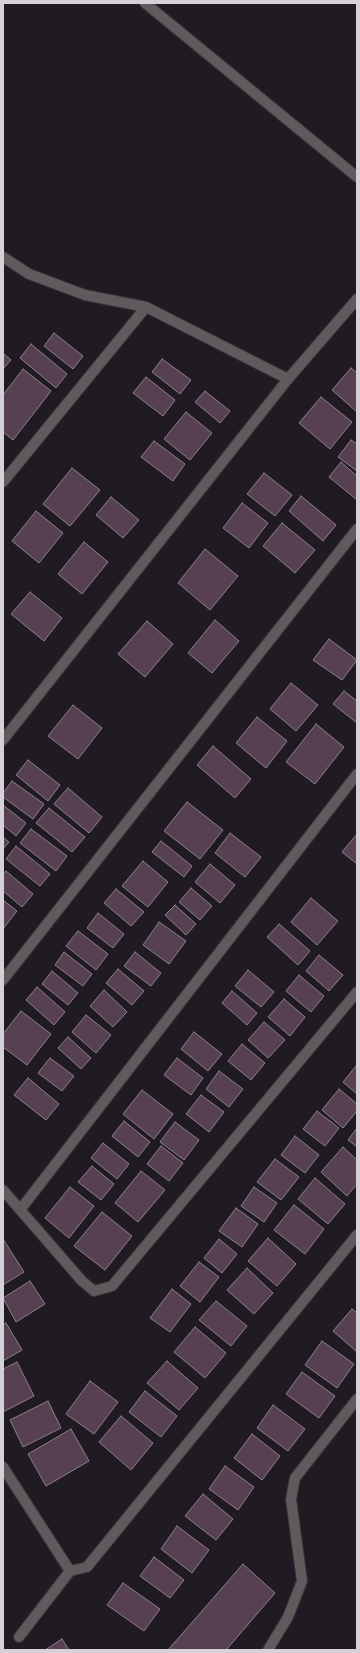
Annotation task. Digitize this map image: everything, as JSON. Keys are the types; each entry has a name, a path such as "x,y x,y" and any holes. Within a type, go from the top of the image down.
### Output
{"street":[{"path":"145,3 357,177"},
{"path":"3,258 29,274 84,295 146,307 288,379"},
{"path":"3,740 288,379 357,299"},
{"path":"3,482 146,307"},
{"path":"3,980 357,529"},
{"path":"20,1210 357,774"},
{"path":"3,1190 82,1281 94,1291 112,1286 357,992"},
{"path":"20,1637 70,1571 87,1567 357,1235"},
{"path":"268,1650 288,1617 302,1581 291,1499 295,1478 357,1399"},
{"path":"3,1467 70,1571"}],"building":[{"path":"54,333 83,356 73,369 44,346"},
{"path":"31,344 67,374 56,388 20,358"},
{"path":"3,353 11,360 3,369"},
{"path":"162,359 191,380 180,394 152,372"},
{"path":"351,368 357,373 357,412 332,390"},
{"path":"23,369 51,391 13,440 3,432 3,395"},
{"path":"146,377 175,400 163,416 133,393"},
{"path":"205,391 230,411 220,423 195,402"},
{"path":"321,397 352,422 330,449 299,423"},
{"path":"186,412 212,433 190,460 164,439"},
{"path":"351,440 357,444 357,471 338,457"},
{"path":"154,441 185,464 173,481 141,457"},
{"path":"341,462 357,476 357,500 329,477"},
{"path":"72,468 100,490 70,526 43,504"},
{"path":"264,473 292,495 275,516 247,494"},
{"path":"301,496 336,525 323,541 289,511"},
{"path":"111,497 139,520 123,538 96,515"},
{"path":"242,503 268,523 249,548 223,528"},
{"path":"36,511 63,533 39,563 12,541"},
{"path":"282,523 315,550 295,573 263,546"},
{"path":"84,542 108,562 82,594 58,574"},
{"path":"205,549 238,576 210,610 178,583"},
{"path":"30,592 62,618 44,641 11,614"},
{"path":"215,620 239,641 212,673 188,653"},
{"path":"147,621 173,644 145,677 118,654"},
{"path":"329,639 357,660 342,680 313,660"},
{"path":"291,683 318,705 296,731 270,709"},
{"path":"344,691 357,701 357,723 333,704"},
{"path":"73,705 102,728 78,759 48,736"},
{"path":"257,717 287,741 266,768 236,743"},
{"path":"316,724 344,747 315,784 286,762"},
{"path":"213,746 251,779 235,798 197,765"},
{"path":"28,760 60,785 48,801 16,775"},
{"path":"12,781 44,804 33,819 3,797 3,793"},
{"path":"68,788 102,817 89,833 54,804"},
{"path":"187,802 223,830 200,859 164,831"},
{"path":"3,805 26,823 16,836 3,825"},
{"path":"49,808 85,837 72,852 36,823"},
{"path":"31,829 67,856 56,871 20,843"},
{"path":"230,833 261,857 245,877 215,853"},
{"path":"357,834 357,864 342,852"},
{"path":"3,837 9,842 3,849"},
{"path":"161,841 192,866 184,877 152,852"},
{"path":"16,846 50,874 40,886 6,859"},
{"path":"143,861 168,882 148,907 122,886"},
{"path":"210,864 235,885 220,903 195,882"},
{"path":"6,871 33,894 22,907 3,891 3,875"},
{"path":"191,888 212,906 200,920 179,902"},
{"path":"116,889 144,912 131,926 104,903"},
{"path":"311,898 338,921 317,945 291,922"},
{"path":"3,900 17,911 3,929"},
{"path":"175,905 196,924 186,935 165,915"},
{"path":"98,913 124,934 113,948 87,928"},
{"path":"159,922 186,941 169,964 143,945"},
{"path":"279,924 310,951 298,965 267,937"},
{"path":"78,931 108,954 96,970 66,946"},
{"path":"64,952 92,974 83,986 55,965"},
{"path":"135,952 161,973 151,986 124,966"},
{"path":"319,955 343,975 329,991 306,971"},
{"path":"118,969 144,991 132,1005 106,983"},
{"path":"248,970 274,992 261,1007 235,986"},
{"path":"52,971 78,993 68,1005 42,984"},
{"path":"299,975 324,996 311,1012 286,991"},
{"path":"37,987 65,1012 54,1025 26,1000"},
{"path":"104,990 127,1012 113,1027 90,1006"},
{"path":"232,991 257,1013 247,1025 222,1003"},
{"path":"284,999 305,1017 290,1036 268,1017"},
{"path":"21,1011 51,1034 27,1065 3,1047 3,1034"},
{"path":"86,1015 111,1035 96,1053 72,1032"},
{"path":"264,1022 285,1040 268,1058 248,1040"},
{"path":"194,1032 222,1054 208,1071 181,1049"},
{"path":"68,1037 91,1058 81,1069 58,1048"},
{"path":"242,1044 265,1063 251,1080 228,1061"},
{"path":"50,1058 74,1076 62,1091 38,1073"},
{"path":"177,1058 203,1078 191,1095 164,1075"},
{"path":"356,1066 357,1067 357,1094 343,1082"},
{"path":"219,1071 243,1089 229,1107 206,1089"},
{"path":"28,1078 59,1104 46,1120 14,1095"},
{"path":"339,1089 357,1104 357,1111 343,1128 322,1110"},
{"path":"142,1090 173,1114 154,1139 123,1114"},
{"path":"201,1095 224,1112 209,1132 186,1114"},
{"path":"317,1111 339,1128 325,1146 303,1129"},
{"path":"124,1121 150,1142 138,1157 112,1136"},
{"path":"175,1122 199,1140 184,1160 160,1142"},
{"path":"357,1128 357,1147 348,1140"},
{"path":"295,1136 319,1155 305,1173 281,1155"},
{"path":"103,1143 129,1164 117,1179 91,1158"},
{"path":"161,1146 183,1163 169,1181 147,1164"},
{"path":"343,1147 357,1160 357,1184 347,1196 321,1172"},
{"path":"275,1159 299,1177 281,1200 257,1182"},
{"path":"92,1166 114,1184 101,1200 78,1182"},
{"path":"141,1171 165,1190 138,1222 115,1203"},
{"path":"315,1178 345,1204 328,1224 298,1199"},
{"path":"70,1187 94,1206 69,1238 45,1218"},
{"path":"254,1187 277,1203 264,1222 241,1206"},
{"path":"294,1205 324,1229 305,1254 274,1230"},
{"path":"236,1208 258,1224 242,1247 219,1231"},
{"path":"102,1212 132,1236 105,1270 74,1246"},
{"path":"268,1238 296,1264 277,1286 248,1261"},
{"path":"3,1239 24,1272 3,1285"},
{"path":"219,1239 237,1254 222,1273 204,1258"},
{"path":"199,1262 219,1277 200,1302 180,1286"},
{"path":"247,1268 273,1293 254,1314 227,1290"},
{"path":"30,1281 45,1304 16,1322 3,1298"},
{"path":"172,1289 191,1304 170,1332 150,1318"},
{"path":"216,1301 247,1326 231,1346 199,1320"},
{"path":"352,1309 357,1313 357,1352 333,1331"},
{"path":"6,1323 22,1350 3,1361 3,1325"},
{"path":"195,1327 226,1353 205,1378 174,1352"},
{"path":"322,1341 354,1364 337,1388 305,1365"},
{"path":"167,1361 198,1388 179,1410 147,1383"},
{"path":"17,1362 34,1396 3,1412 3,1369"},
{"path":"302,1372 335,1396 319,1418 286,1394"},
{"path":"90,1381 118,1402 94,1434 66,1414"},
{"path":"145,1391 177,1416 161,1437 129,1412"},
{"path":"48,1401 61,1428 23,1447 10,1420"},
{"path":"273,1405 305,1429 288,1451 257,1428"},
{"path":"121,1416 153,1443 131,1470 99,1442"},
{"path":"71,1429 89,1461 46,1486 28,1454"},
{"path":"252,1434 280,1456 262,1480 234,1458"},
{"path":"225,1466 254,1487 238,1510 209,1489"},
{"path":"203,1494 233,1519 216,1540 185,1516"},
{"path":"177,1526 209,1550 192,1573 161,1549"},
{"path":"154,1557 184,1580 170,1598 140,1576"},
{"path":"243,1564 275,1593 226,1650 168,1650"},
{"path":"123,1583 160,1609 144,1631 107,1605"},
{"path":"62,1639 69,1650 45,1650"}]}
